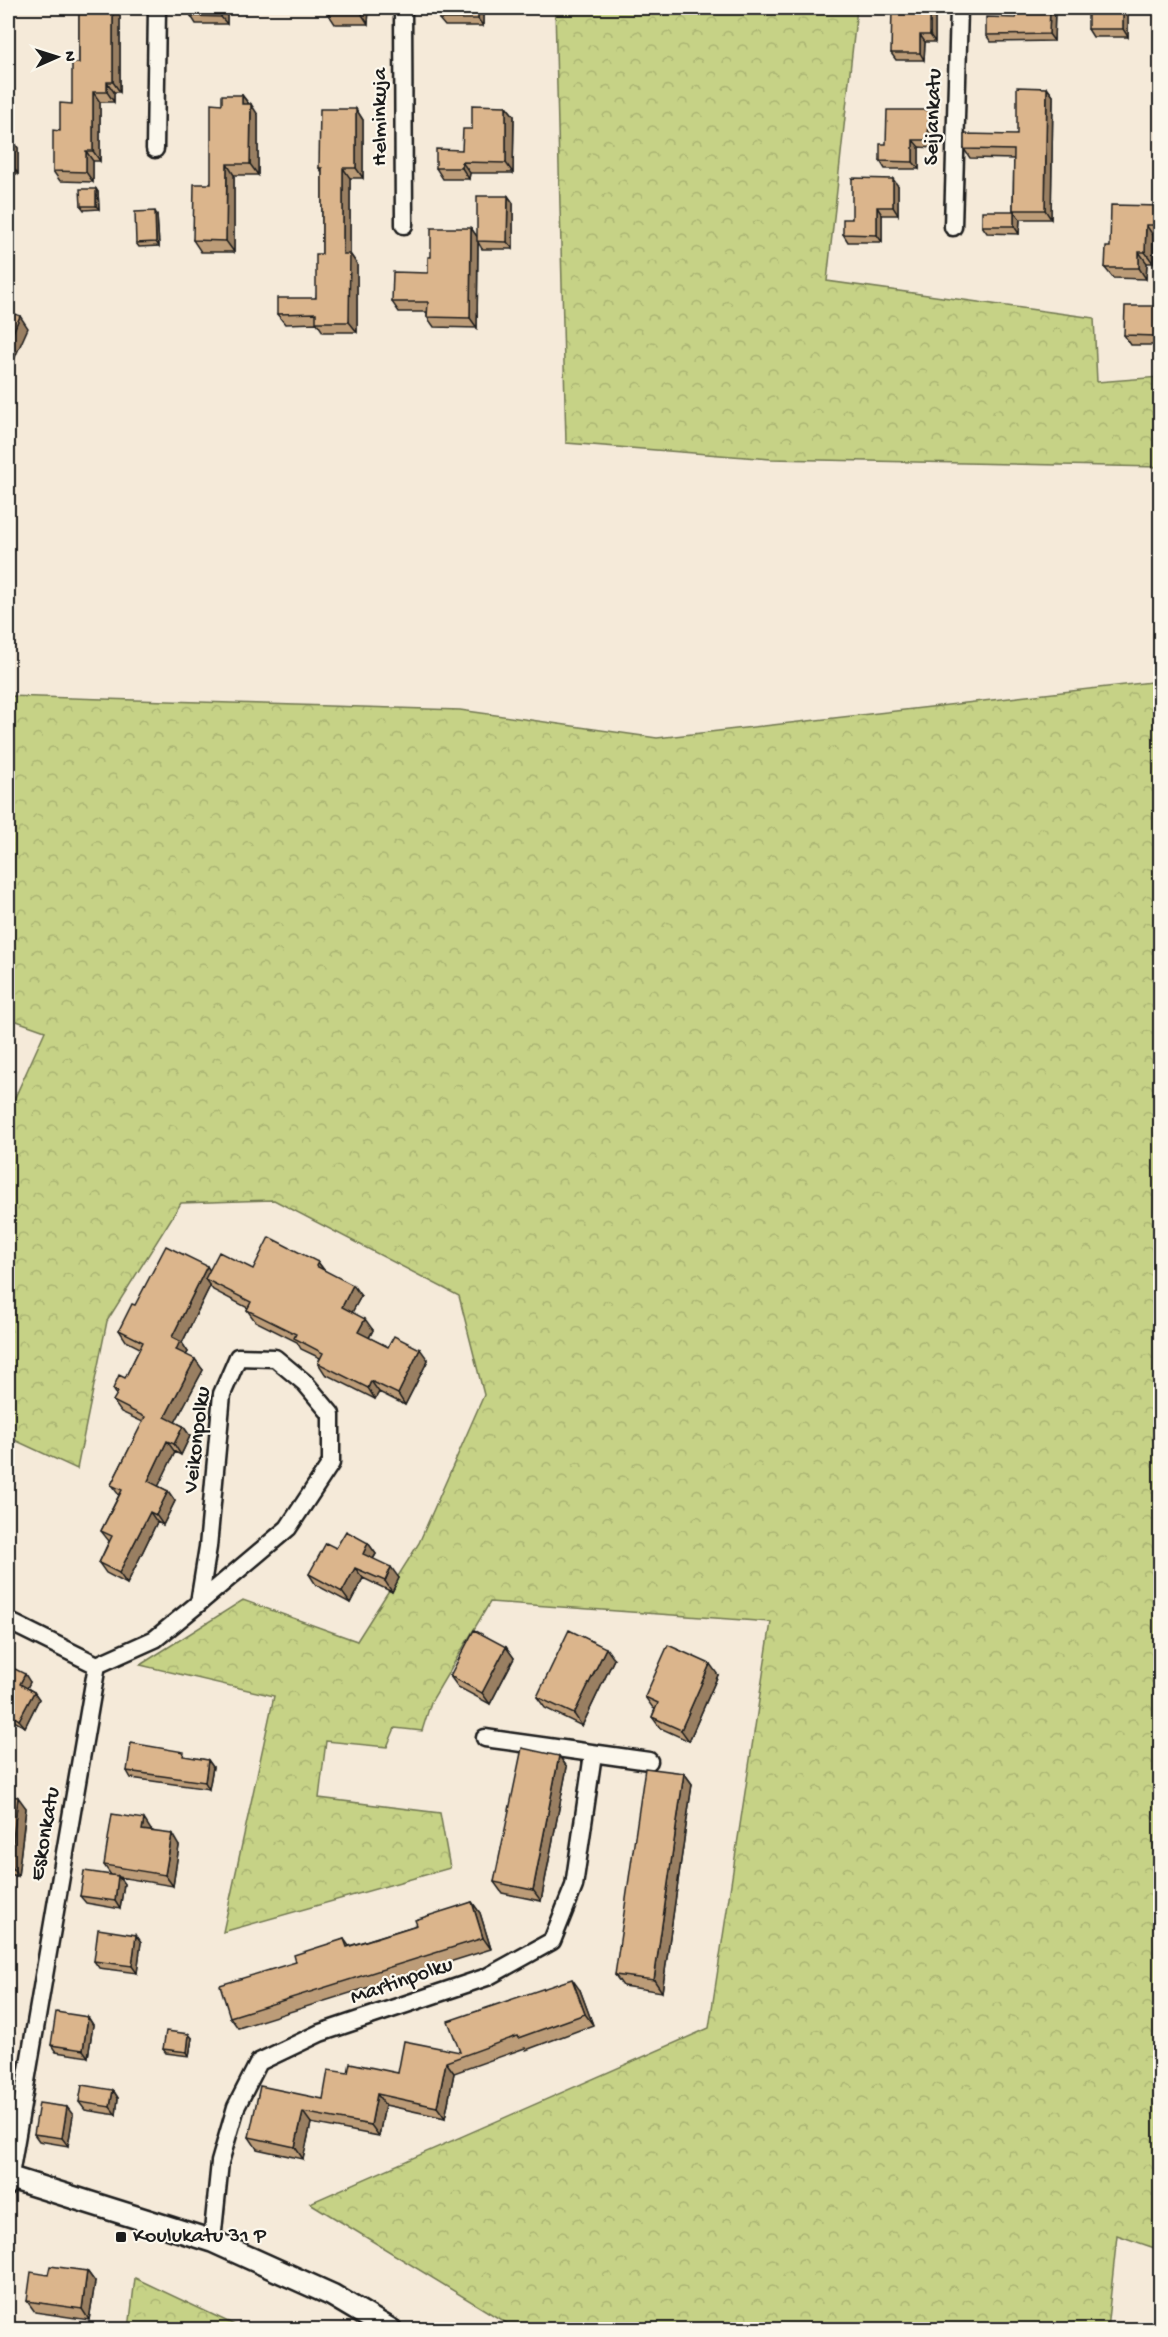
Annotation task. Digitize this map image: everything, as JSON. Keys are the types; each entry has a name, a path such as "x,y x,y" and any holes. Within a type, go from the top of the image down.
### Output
{"street":[{"path":"155,149 157,8"},
{"name":"Helminkuja","path":"402,8 404,225"},
{"name":"Seijankatu","path":"953,228 960,8"},
{"name":"Veikonpolku","path":"97,1665 155,1639 199,1603 288,1528 331,1463 331,1414 305,1383 275,1358 238,1357 222,1394 208,1547 199,1603"},
{"path":"8,1621 97,1665"},
{"name":"Eskonkatu","path":"8,2181 97,1665"},
{"path":"485,1738 593,1755 649,1761"},
{"name":"Martinpolku","path":"212,2241 220,2162 236,2107 259,2062 320,2033 487,1977 552,1941 574,1886 593,1755"},
{"path":"8,2181 212,2241 332,2295 391,2330"}],"green space":[{"path":"555,8 857,8 827,281 1094,318 1097,382 1160,377 1160,467 771,459 566,443"},
{"path":"1160,681 1160,811 1155,813 1158,997 1160,1000 1160,2250 1117,2235 1107,2329 516,2329 310,2203 709,2028 771,1622 490,1602 431,1702 422,1731 395,1728 387,1747 326,1741 319,1798 440,1813 450,1868 223,1932 274,1696 140,1665 243,1600 357,1641 419,1543 484,1395 459,1296 274,1200 181,1203 107,1321 77,1469 8,1437 8,1113 45,1031 8,1018 8,696 460,710 657,738"},
{"path":"135,2278 243,2329 129,2329"}],"building":[{"path":"79,8 113,8 113,82 107,82 107,92 93,92 93,151 86,151 86,172 53,171 53,130 60,131 60,103 72,104 72,63 79,63"},
{"path":"191,8 221,8 221,17 191,16"},
{"path":"327,8 361,8 361,13 327,12"},
{"path":"439,8 478,8 478,19 439,19"},
{"path":"892,8 930,8 930,35 920,35 920,53 891,53"},
{"path":"1016,8 1050,8 1049,34 986,35 986,17 1016,18"},
{"path":"1104,8 1123,8 1123,29 1088,29 1088,9 1104,10"},
{"path":"1017,87 1047,88 1045,210 1013,210 1014,150 964,149 964,134 1017,135"},
{"path":"222,95 242,95 242,104 251,104 250,164 227,164 226,241 193,240 194,184 211,184 211,103 222,104"},
{"path":"472,105 506,106 506,163 462,162 462,168 436,168 436,149 462,150 463,129 472,129"},
{"path":"320,109 356,109 356,168 343,168 343,254 350,254 349,322 316,322 316,313 277,314 277,298 316,298 316,254 322,254 322,168 319,168"},
{"path":"887,110 929,110 928,140 913,140 913,162 880,161 880,144 886,144"},
{"path":"8,137 11,137 11,164 8,164"},
{"path":"852,178 893,179 893,207 877,207 877,235 843,234 843,219 852,219"},
{"path":"80,189 96,189 96,206 81,206"},
{"path":"477,196 508,196 507,242 477,241"},
{"path":"1111,205 1161,206 1161,225 1146,225 1145,252 1139,252 1139,268 1105,268 1106,247 1110,247"},
{"path":"155,211 156,242 136,243 135,212"},
{"path":"982,211 1014,211 1014,226 982,226"},
{"path":"431,228 471,228 470,318 427,317 428,302 392,302 393,272 428,273 428,257 431,257"},
{"path":"1125,306 1161,306 1161,341 1156,341 1156,336 1124,335"},
{"path":"8,311 20,316 8,344"},
{"path":"269,1237 318,1262 316,1266 353,1285 342,1307 365,1319 358,1332 388,1347 394,1336 420,1349 398,1394 371,1381 368,1388 318,1363 323,1353 294,1338 296,1334 247,1310 251,1302 205,1279 219,1252 253,1269"},
{"path":"166,1246 207,1266 172,1337 180,1341 176,1350 195,1359 165,1417 183,1426 174,1444 167,1441 148,1481 168,1491 156,1515 150,1512 119,1573 99,1563 112,1536 101,1531 122,1490 111,1485 145,1417 113,1401 118,1392 113,1389 119,1375 125,1378 143,1342 119,1330"},
{"path":"346,1531 368,1543 363,1554 391,1567 385,1581 355,1568 342,1592 309,1574 326,1543 336,1548"},
{"path":"474,1630 506,1647 482,1693 450,1676"},
{"path":"569,1630 606,1648 574,1714 537,1697"},
{"path":"668,1645 710,1664 681,1730 652,1717 658,1703 645,1697"},
{"path":"9,1666 25,1674 20,1684 34,1692 19,1720 8,1713"},
{"path":"131,1743 184,1752 183,1756 208,1760 205,1782 127,1771"},
{"path":"522,1748 559,1756 533,1890 494,1882"},
{"path":"645,1768 684,1773 654,1980 615,1975"},
{"path":"8,1796 18,1797 10,1864 8,1864"},
{"path":"112,1814 144,1819 142,1830 172,1834 165,1875 104,1865"},
{"path":"84,1871 118,1876 115,1901 80,1896"},
{"path":"472,1902 483,1938 230,2017 220,1985 296,1962 294,1955 344,1939 347,1947 417,1925 415,1920"},
{"path":"98,1929 136,1935 132,1966 94,1961"},
{"path":"572,1979 585,2014 446,2062 437,2107 377,2094 371,2125 303,2112 295,2147 249,2137 260,2086 323,2099 328,2070 348,2073 350,2063 398,2073 404,2041 460,2052 448,2021"},
{"path":"56,2012 88,2017 83,2050 51,2045"},
{"path":"166,2031 189,2034 187,2052 163,2049"},
{"path":"82,2085 113,2090 110,2107 79,2102"},
{"path":"39,2103 67,2107 62,2138 34,2134"},
{"path":"50,2266 87,2271 82,2309 27,2301 31,2272 48,2275"}],"place":[{"name":"Koulukatu 31 P","path":"121,2237"}]}
